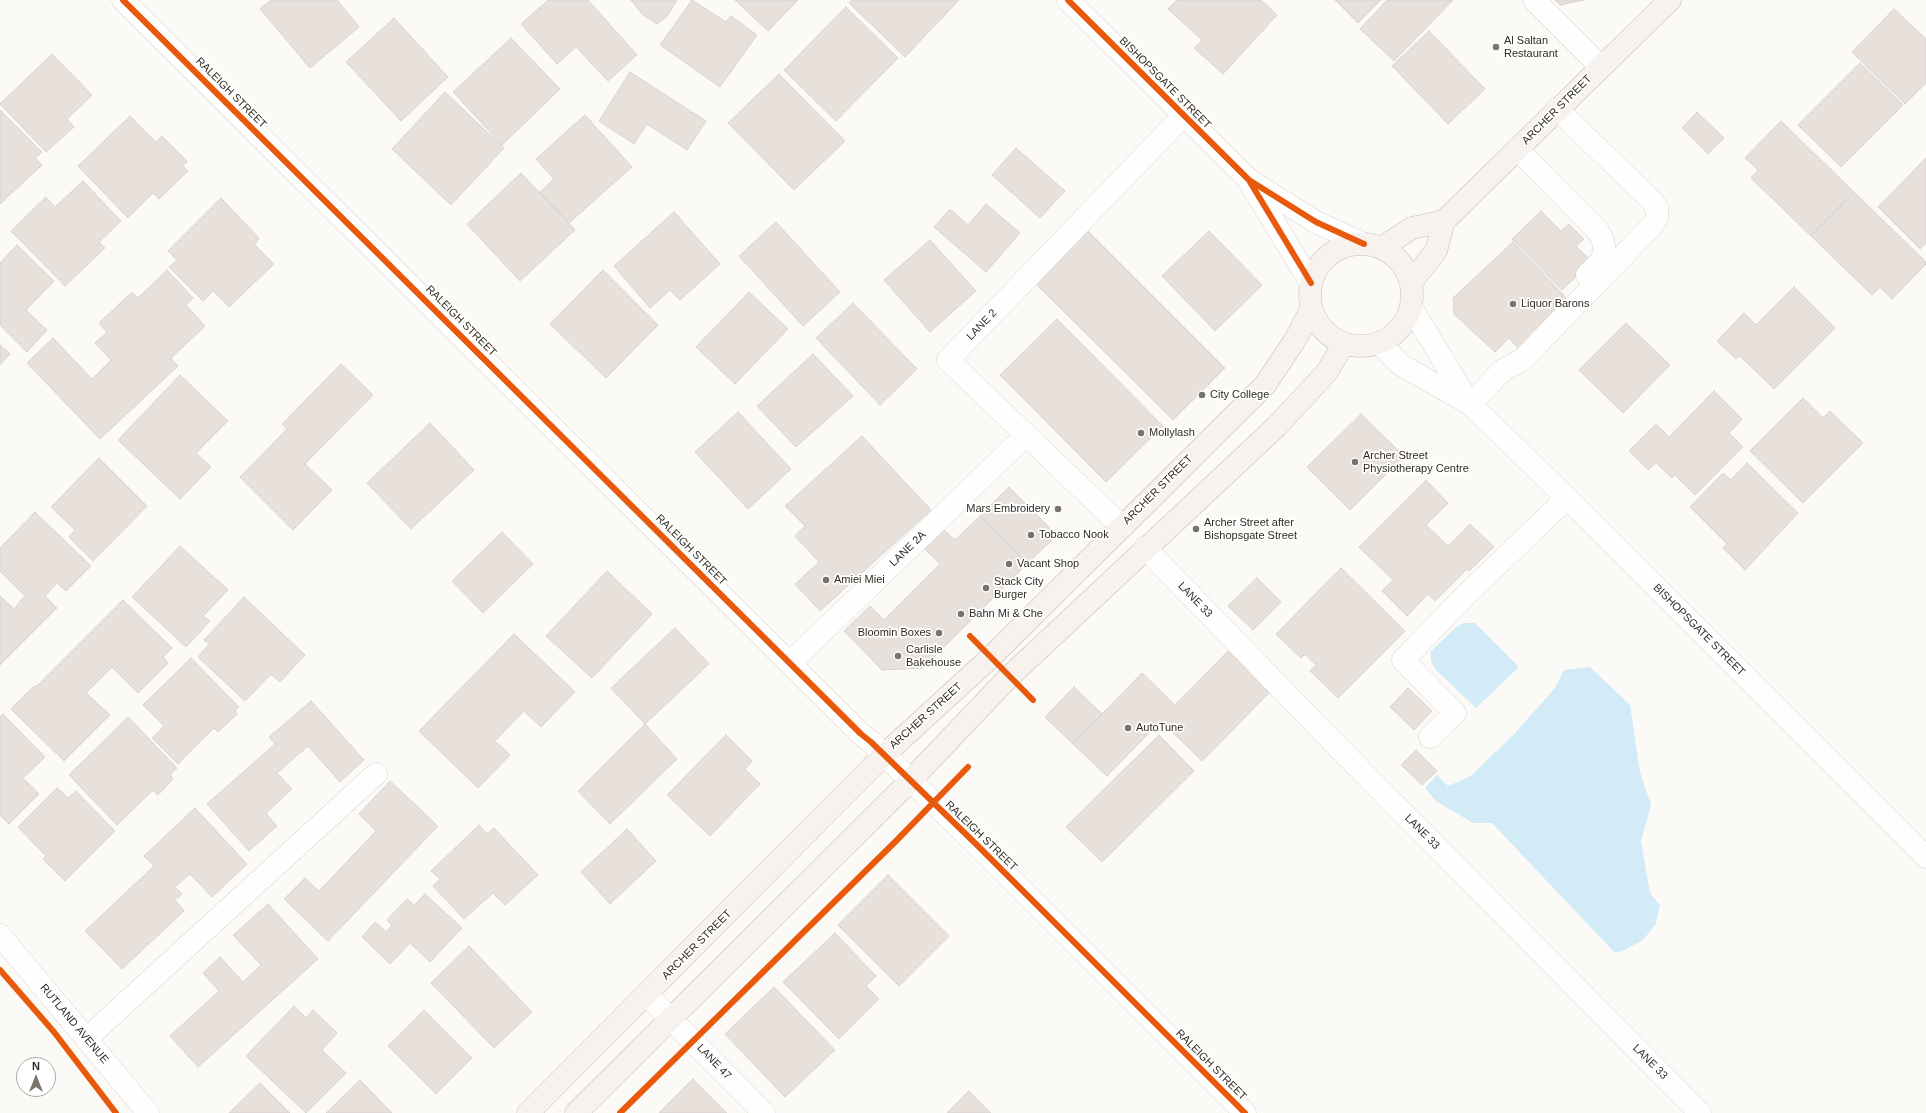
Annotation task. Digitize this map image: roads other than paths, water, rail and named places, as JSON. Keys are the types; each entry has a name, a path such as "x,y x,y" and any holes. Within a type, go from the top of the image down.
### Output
{"main road":[{"name":"ARCHER STREET","path":"1444,220 1600,66 1670,0"},
{"path":"1373,246 1394,256 1403,266 1411,282 1411,307 1404,322 1393,335 1379,343 1362,346 1344,343 1322,328 1311,309 1310,299 1311,283 1322,262 1340,248 1373,246 1412,228 1444,220 1436,251 1411,282"},
{"name":"ARCHER STREET","path":"528,1113 884,755 991,657 1265,384 1295,340 1311,309"},
{"path":"576,1113 910,781 1009,677 1277,426 1328,372 1344,343"}],"street":[{"name":"RALEIGH STREET","path":"123,0 861,734 977,845 1245,1113"},
{"name":"BISHOPSGATE STREET","path":"1068,0 1249,180 1316,222 1373,246"},
{"path":"1534,0 1600,66"},
{"path":"1470,404 1503,370 1522,360 1652,226 1657,218 1657,208 1652,200 1558,109"},
{"name":"LANE 2","path":"1122,527 1104,508 1025,436 948,360 1183,116"},
{"path":"1503,370 1513,349 1600,262 1604,253 1603,240 1598,230 1517,149"},
{"name":"BISHOPSGATE STREET","path":"1249,180 1311,283"},
{"name":"BISHOPSGATE STREET","path":"1411,307 1470,404"},
{"name":"BISHOPSGATE STREET","path":"1379,343 1401,364 1470,404 1567,498 1926,857"},
{"name":"LANE 2A","path":"790,662 1025,436"},
{"path":"1430,737 1455,713 1403,660 1467,594 1567,498"},
{"name":"LANE 33","path":"1145,548 1337,746 1700,1113"},
{"path":"86,1039 376,774"},
{"name":"RUTLAND AVENUE","path":"0,935 148,1113"},
{"name":"LANE 47","path":"647,995 764,1113"}],"water":[{"path":"1463,623 1475,623 1519,667 1476,708 1436,670 1431,661 1431,651 1456,627"},
{"path":"1590,667 1630,705 1640,772 1651,805 1641,841 1650,893 1660,905 1656,924 1643,940 1623,951 1615,953 1492,823 1473,823 1436,801 1425,788 1437,775 1448,786 1471,776 1514,734 1555,688 1564,670"}],"place":[{"name":"Al Saltan Restaurant","path":"1496,47"},
{"name":"Liquor Barons","path":"1513,304"},
{"name":"City College","path":"1202,395"},
{"name":"Mollylash","path":"1141,433"},
{"name":"Archer Street Physiotherapy Centre","path":"1355,462"},
{"name":"Mars Embroidery","path":"1058,509"},
{"name":"Archer Street after Bishopsgate Street","path":"1196,529"},
{"name":"Tobacco Nook","path":"1031,535"},
{"name":"Vacant Shop","path":"1009,564"},
{"name":"Amiei Miei","path":"826,580"},
{"name":"Stack City Burger","path":"986,588"},
{"name":"Bahn Mi & Che","path":"961,614"},
{"name":"Bloomin Boxes","path":"939,633"},
{"name":"Carlisle Bakehouse","path":"898,656"},
{"name":"AutoTune","path":"1128,728"}]}
